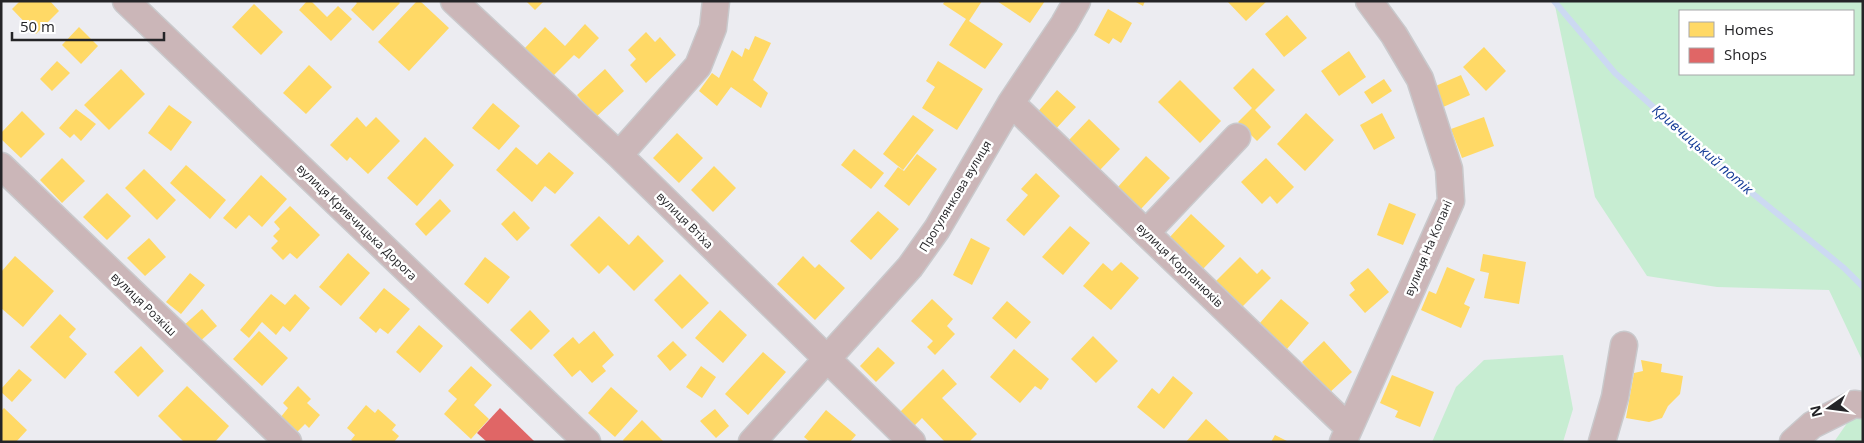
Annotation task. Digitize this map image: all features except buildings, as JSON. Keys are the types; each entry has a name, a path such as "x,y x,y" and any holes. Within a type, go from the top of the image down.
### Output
{"street":[{"name":"вулиця Кривчицька Дорога","path":"126,1 588,442"},
{"name":"вулиця Втіха","path":"454,1 619,156 912,442"},
{"path":"619,156 698,66 713,28 716,1"},
{"name":"Прогулянкова вулиця","path":"752,442 910,267 937,229 1010,103 1064,24 1077,1"},
{"name":"вулиця На Копані","path":"1346,435 1450,201 1449,169 1420,79 1394,35 1369,1"},
{"name":"вулиця Корпанюків","path":"1010,103 1146,232 1346,435"},
{"path":"1146,232 1236,136"},
{"name":"вулиця Розкіш","path":"1,166 288,442"},
{"path":"1602,442 1615,397 1624,345"},
{"path":"1793,442 1812,426 1854,404 1863,405"}],"green space":[{"path":"1554,1 1863,1 1863,362 1829,290 1717,287 1647,276 1595,197"},
{"path":"1563,355 1573,409 1563,442 1432,442 1456,387 1484,360"},
{"path":"1863,400 1863,442 1834,442"}],"waterway":[{"name":"Кривчицький потік","path":"1554,1 1615,73 1730,175 1844,268 1863,287"}]}
